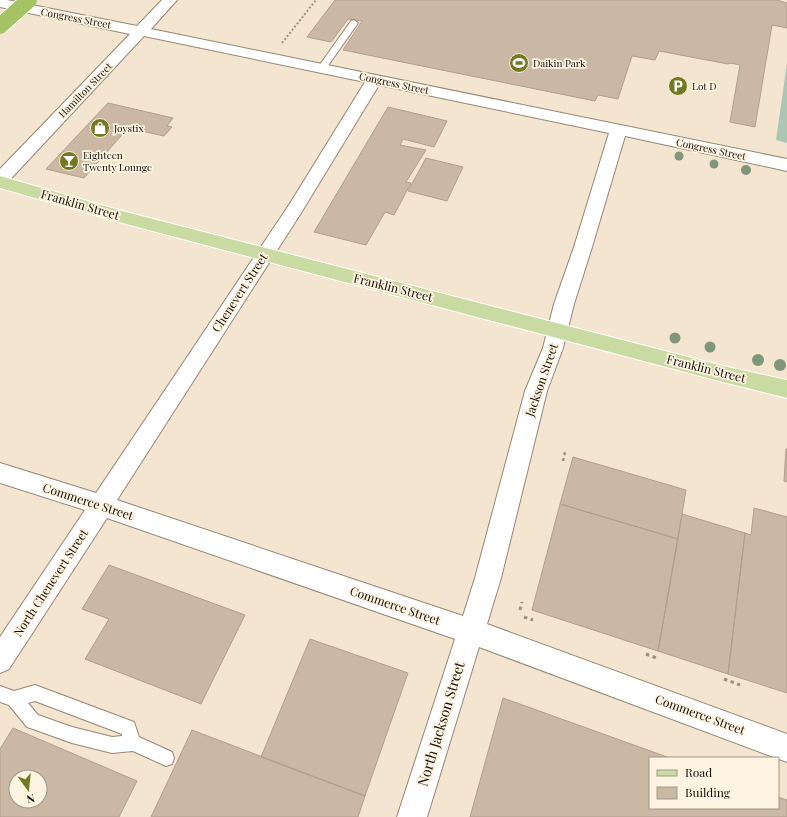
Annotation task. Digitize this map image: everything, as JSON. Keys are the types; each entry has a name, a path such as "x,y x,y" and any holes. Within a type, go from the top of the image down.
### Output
{"highway":[{"path":"0,26 29,0"}],"main road":[{"name":"Franklin Street","path":"0,181 82,206 265,255 787,389"}],"street":[{"name":"Hamilton Street","path":"0,181 170,0"},
{"name":"Congress Street","path":"0,2 787,165"},
{"name":"Chenevert Street","path":"101,505 295,209 375,79"},
{"name":"Jackson Street","path":"471,631 488,578 536,391 558,331 564,304 583,247 618,130"},
{"name":"Commerce Street","path":"0,473 101,505 429,618 471,631 787,748"},
{"name":"North Chenevert Street","path":"0,660 101,505"},
{"name":"North Jackson Street","path":"412,817 471,631"}],"lane":[{"path":"322,68 354,23"},
{"path":"7,697 35,693 128,728 133,743"},
{"path":"7,697 34,721 72,735 98,742 112,745 133,743 166,758"}],"path":[{"path":"282,43 316,0"},
{"path":"563,461 565,452"},
{"path":"520,610 522,602"},
{"path":"524,617 533,620"},
{"path":"646,654 659,659"},
{"path":"724,679 740,685"}],"green space":[{"path":"787,63 787,143 776,140"}],"building":[{"name":"Daikin Park","path":"335,0 777,0 787,3 787,28 772,25 755,127 730,122 740,65 659,51 655,60 632,56 618,99 598,95 595,101 343,50 362,21 348,19 331,42 307,37"},
{"path":"108,103 173,118 167,126 172,127 164,136 128,128 84,178 46,169"},
{"path":"388,107 447,121 434,147 403,139 400,145 426,150 406,182 411,183 394,215 385,212 366,245 314,232"},
{"path":"426,158 463,167 447,201 408,191"},
{"path":"787,449 787,482 784,481"},
{"path":"573,457 686,490 678,539 560,504"},
{"path":"560,504 678,539 658,651 532,610"},
{"path":"754,508 787,517 787,693 728,674 745,533 751,535"},
{"path":"682,514 745,533 728,674 658,651"},
{"path":"109,565 245,615 201,704 85,659 109,619 82,609"},
{"path":"310,639 408,673 365,796 261,757"},
{"path":"503,698 667,757 649,757 649,809 779,809 779,797 787,800 787,817 470,817"},
{"path":"13,728 137,781 119,817 0,817 0,749"},
{"path":"192,730 365,796 358,817 151,817"}],"place":[{"name":"Daikin Park","path":"519,63"},
{"name":"Lot D","path":"678,86"},
{"name":"Joystix","path":"100,128"},
{"name":"Eighteen Twenty Lounge","path":"69,161"}]}
